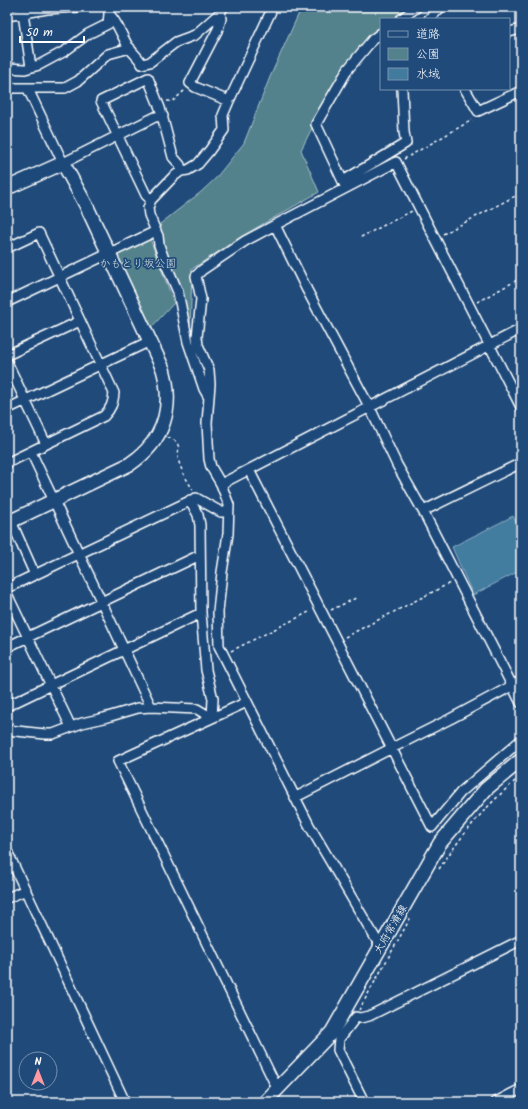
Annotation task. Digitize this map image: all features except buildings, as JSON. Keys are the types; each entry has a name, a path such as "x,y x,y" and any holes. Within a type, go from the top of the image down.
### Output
{"street":[{"path":"7,16 22,10 78,7"},
{"path":"208,396 204,390 188,342 178,292 164,262 158,236 149,215 148,208 151,200 173,177 181,171 188,170 198,164 224,130 223,115 273,7"},
{"path":"402,18 417,7"},
{"path":"430,18 441,7"},
{"path":"22,10 31,67"},
{"path":"109,10 130,48 142,64 157,100 173,157 180,165 181,171"},
{"path":"7,68 25,69 40,65 65,51 88,34 108,24 109,10"},
{"path":"222,10 218,29 190,83 229,101"},
{"path":"142,64 150,62 176,42 195,35 222,10"},
{"path":"510,32 521,29"},
{"path":"344,184 316,124 348,69 373,39 380,34"},
{"path":"7,88 66,88 78,81 108,54 130,48"},
{"path":"148,78 101,101 146,195 151,200"},
{"path":"28,89 63,163 86,205 108,255 163,369 167,383 168,407 159,433 148,449 140,457 130,464 9,522 35,575"},
{"path":"380,946 309,825 219,646 218,612 228,534 228,505 221,484 211,467 209,459 207,424 210,384 208,370 198,345 197,336 200,299 196,276 197,273 239,245 344,184 406,143 402,90"},
{"path":"466,90 478,111 521,91"},
{"path":"7,188 63,163 155,117 162,116"},
{"path":"344,184 396,162 418,208 521,407"},
{"path":"275,224 307,290 370,408 397,465 423,511 521,703"},
{"path":"7,302 156,231"},
{"path":"7,248 39,233 114,393 112,406 109,412 104,416 7,463"},
{"path":"7,355 80,321"},
{"path":"221,484 521,329"},
{"path":"7,409 150,341"},
{"path":"7,362 46,444"},
{"path":"31,452 151,707"},
{"path":"423,511 521,463"},
{"path":"248,470 432,827 466,788 521,740"},
{"path":"193,499 221,512 228,512"},
{"path":"7,588 193,499"},
{"path":"193,499 200,525 201,613 206,663 213,699 212,718"},
{"path":"7,647 200,555"},
{"path":"7,594 71,727"},
{"path":"7,706 201,613"},
{"path":"296,797 450,719 521,681"},
{"path":"247,702 118,761 278,1090"},
{"path":"7,730 53,734 71,727 138,708 151,707 197,710 212,718"},
{"name":"大府常滑線","path":"265,1102 332,1032 440,843 486,789 521,760"},
{"path":"7,851 125,1102"},
{"path":"7,898 26,890"},
{"path":"364,1102 338,1050 337,1044 339,1039 356,1017 360,1018 369,1016 521,940"},
{"path":"496,1102 521,1089"}],"path":[{"path":"157,100 173,101 187,87 187,84 190,83"},
{"path":"396,162 432,144 472,120"},
{"path":"434,238 521,193"},
{"path":"362,237 418,208"},
{"path":"469,306 521,278"},
{"path":"159,433 175,440 178,444 180,465 193,499"},
{"path":"336,641 457,579"},
{"path":"223,655 320,611 358,597"},
{"path":"436,873 472,824 492,802 521,776"},
{"path":"356,1017 413,913"}],"green space":[{"path":"304,7 413,7 403,18 380,18 380,41 348,71 315,122 301,150 319,192 242,236 192,269 190,335 183,298 164,245 160,224 215,179 244,143 270,77 299,13"},
{"name":"かもとり坂公園","path":"149,236 174,303 148,331 113,254"}],"water":[{"path":"513,516 521,532 521,570 473,595 452,547"}]}
